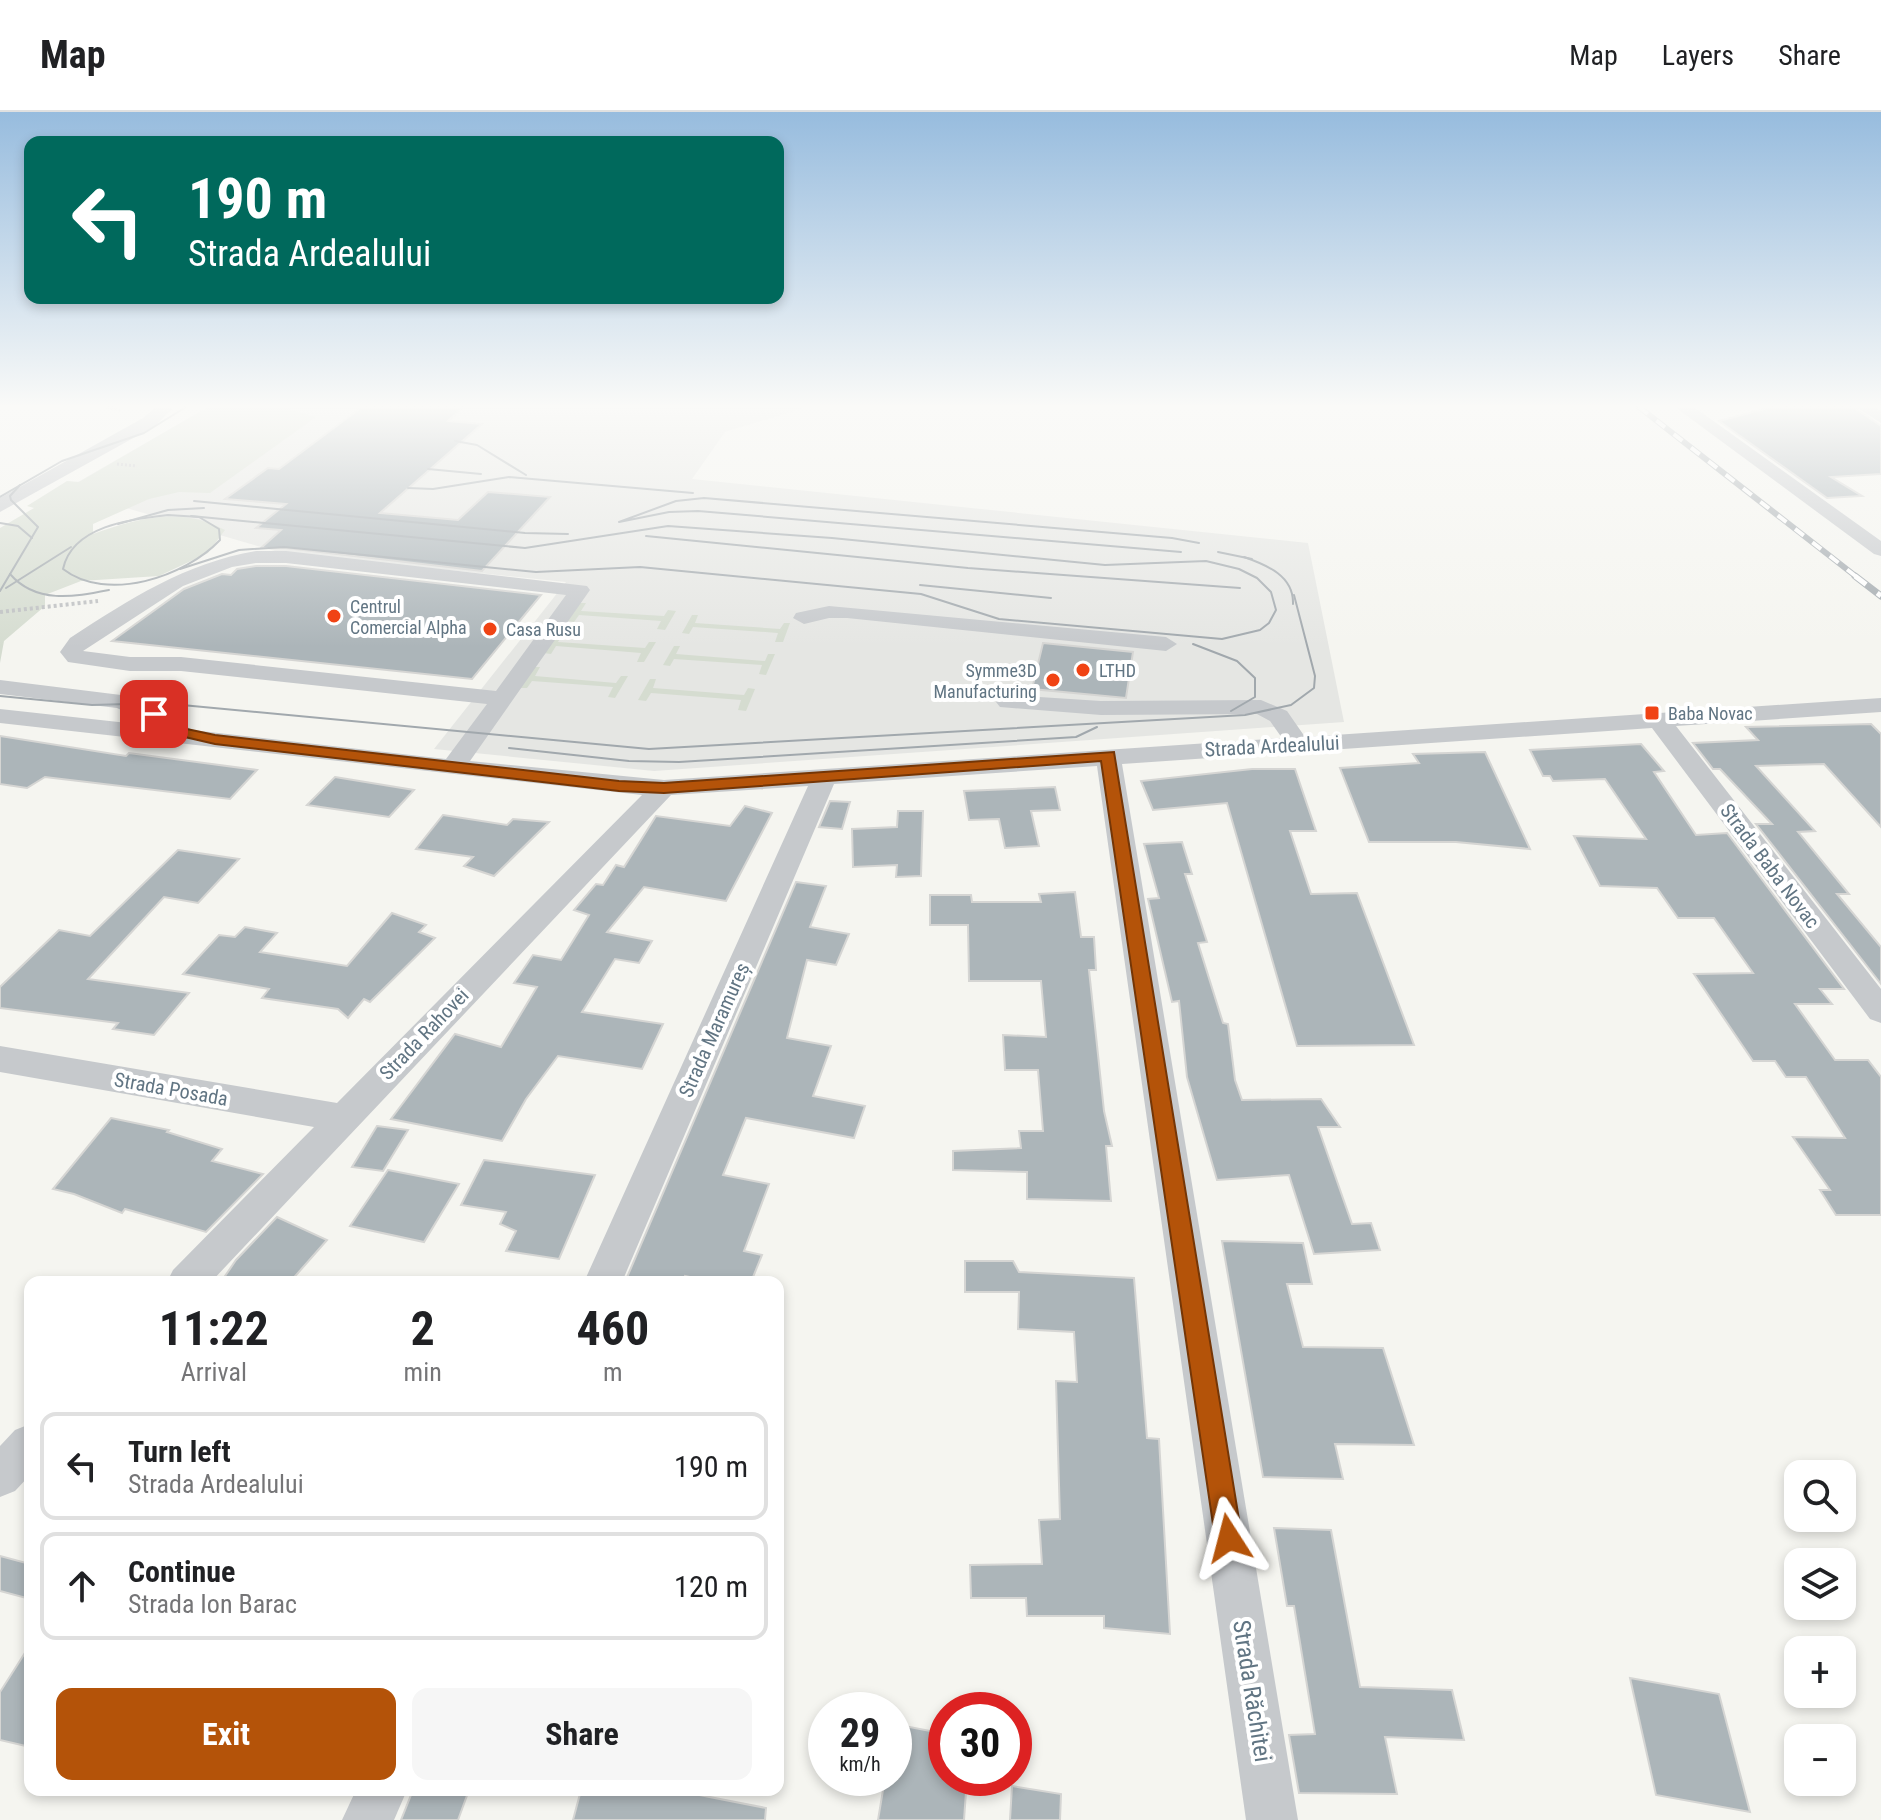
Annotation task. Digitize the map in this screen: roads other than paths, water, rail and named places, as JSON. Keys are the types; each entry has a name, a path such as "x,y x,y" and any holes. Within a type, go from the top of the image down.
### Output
{"street":[{"path":"0,506 35,487"},
{"path":"1793,487 1881,550"},
{"path":"453,767 580,590 260,556 187,574 78,643 71,652 76,657 130,664 181,664 500,698"},
{"path":"804,618 835,611 1166,644"},
{"path":"0,687 121,701 146,710 177,731 215,740"},
{"path":"1008,702 1101,708 1261,707 1279,716 1298,744"},
{"name":"Strada Ardealului","path":"215,740 619,786 664,788 1108,756 1877,710"},
{"path":"0,716 215,740"},
{"name":"Strada Baba Novac","path":"1659,721 1881,1011"},
{"name":"Strada Răchitei","path":"1108,756 1272,1820"},
{"name":"Strada Maramureș","path":"606,1276 824,778"},
{"name":"Strada Rahovei","path":"192,1276 664,788"},
{"name":"Strada Posada","path":"0,1059 342,1118"},
{"path":"0,1476 24,1451"},
{"path":"368,1820 379,1796"}],"tram line":[{"path":"0,497 18,487"},
{"path":"18,487 10,496 11,500 38,527 32,538"},
{"path":"408,488 448,487"},
{"path":"621,487 693,493"},
{"path":"1181,552 698,511 669,512 619,522 676,501 704,498 1172,538 1199,543"},
{"path":"194,501 525,533 568,534"},
{"path":"126,522 168,510 204,508"},
{"path":"168,515 199,517 219,529 220,540 187,565 145,581 123,585 101,584 81,579 63,569 69,554 90,534 126,522 168,515"},
{"path":"180,569 239,550 284,547 536,572 640,567 921,594 999,619 1222,639 1260,630 1269,623 1276,610 1271,592 1257,578 1239,569 1206,561 1105,565 832,538 668,526 525,548 191,516"},
{"path":"118,524 126,522"},
{"path":"0,523 18,526 32,538"},
{"path":"646,536 968,568 1240,588"},
{"path":"10,574 32,538"},
{"path":"17,581 71,547"},
{"path":"1218,552 1246,558"},
{"path":"1246,558 1252,559"},
{"path":"1246,558 1278,573 1289,586 1293,604"},
{"path":"0,591 10,574"},
{"path":"10,574 17,581"},
{"path":"6,588 17,581"},
{"path":"17,581 31,590 56,596 109,590"},
{"path":"920,585 1051,598"},
{"path":"0,696 92,705 161,703 649,749 1245,715 1291,705 1314,688 1315,676 1294,595"},
{"path":"1193,644 1237,661 1255,678 1255,697 1231,711"},
{"path":"509,748 629,761 679,762 1076,737 1097,727"}],"railway":[{"path":"1741,487 1858,578"},
{"path":"1855,576 1881,596"}],"place":[{"name":"Centrul Comercial Alpha","path":"334,616"},
{"name":"Casa Rusu","path":"490,629"},
{"name":"LTHD","path":"1083,670"},
{"name":"Symme3D Manufacturing","path":"1053,680"},
{"name":"Baba Novac","path":"1652,713"}]}
